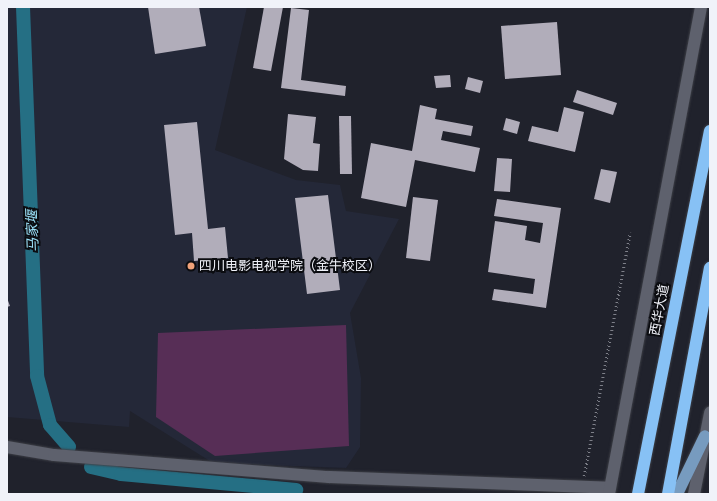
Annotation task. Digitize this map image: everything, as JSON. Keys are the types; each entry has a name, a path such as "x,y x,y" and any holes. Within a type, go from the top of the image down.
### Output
{"highway":[{"name":"西华大道","path":"638,494 710,131"},
{"path":"668,494 710,268"}],"main road":[{"path":"677,494 705,436"}],"street":[{"path":"7,448 54,455 329,476 582,487 610,491 701,7"},
{"path":"694,494 710,413"}],"path":[{"path":"582,487 630,232"}],"shaded area":[{"name":"四川电影电视学院（金牛校区）","path":"7,7 247,7 215,150 296,180 340,185 346,211 399,219 350,313 361,378 360,447 346,468 213,463 130,411 129,427 7,417"},
{"path":"346,325 349,446 215,456 156,417 158,333"}],"building":[{"path":"148,7 199,7 206,46 155,54"},
{"path":"264,7 283,7 271,71 253,68"},
{"path":"291,8 309,10 301,80 346,86 345,96 281,88"},
{"path":"557,22 561,75 505,79 501,26"},
{"path":"450,75 451,87 436,88 434,76"},
{"path":"468,77 483,81 480,93 465,89"},
{"path":"577,90 617,103 613,115 573,102"},
{"path":"420,105 437,109 435,119 473,126 471,136 443,131 441,140 480,148 475,172 415,160 406,207 361,198 371,143 412,151"},
{"path":"564,107 584,112 575,152 528,141 532,126 558,132"},
{"path":"288,114 316,117 313,143 320,144 318,171 303,170 284,159"},
{"path":"339,116 351,116 352,174 340,174"},
{"path":"506,118 520,122 517,134 503,130"},
{"path":"197,122 208,229 225,227 228,258 194,261 192,233 175,235 164,125"},
{"path":"497,158 512,159 510,192 494,191"},
{"path":"601,169 617,172 610,203 594,199"},
{"path":"328,195 340,290 307,294 295,198"},
{"path":"413,197 438,200 430,261 406,258"},
{"path":"497,199 561,208 546,308 492,300 494,289 533,294 535,279 488,272 495,221 527,226 525,240 540,243 543,223 494,216"},
{"path":"7,298 10,306 7,307"}],"waterway":[{"name":"马家堰","path":"23,7 37,376 50,425 69,447"},
{"name":"马家堰","path":"91,467 121,474 296,490"}],"place":[{"name":"四川电影电视学院（金牛校区）","path":"191,266"}]}
